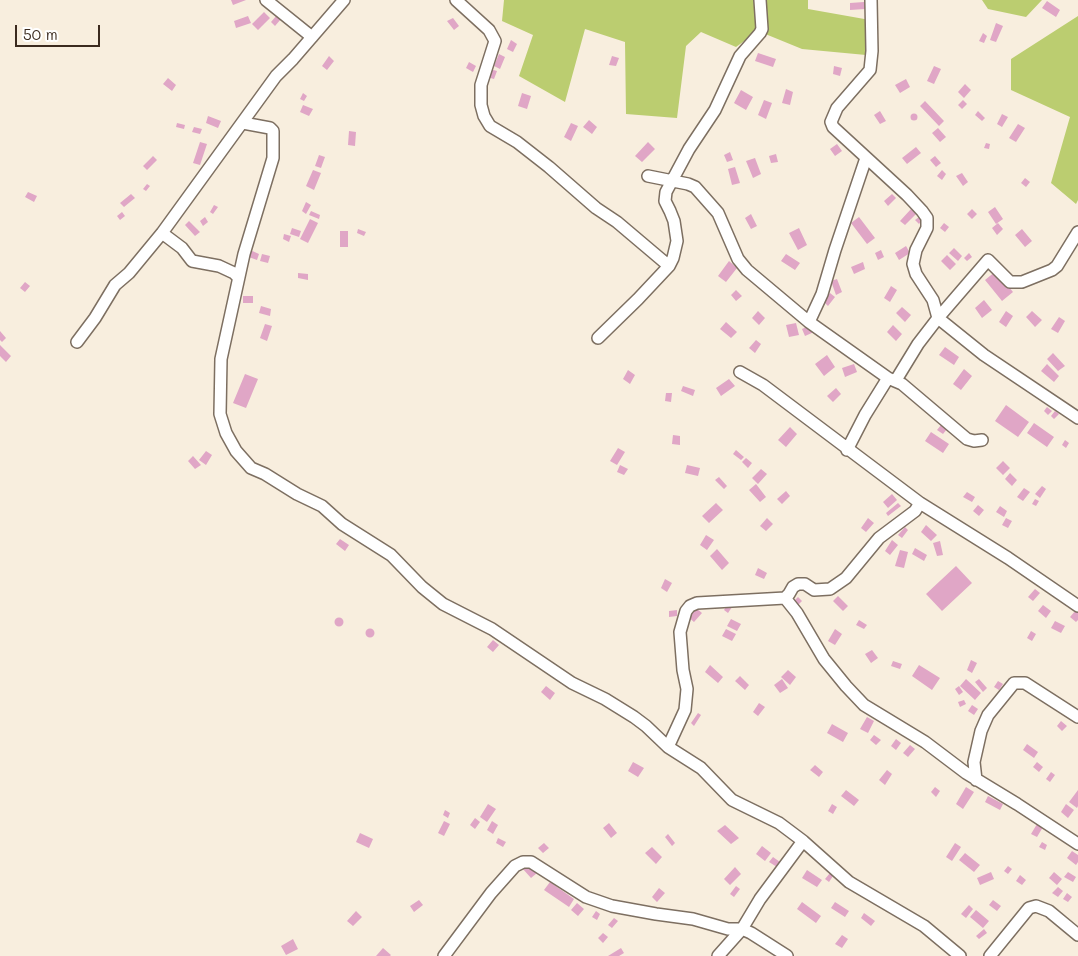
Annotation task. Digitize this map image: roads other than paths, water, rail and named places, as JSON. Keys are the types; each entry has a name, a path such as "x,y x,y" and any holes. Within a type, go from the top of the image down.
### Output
{"street":[{"path":"266,0 312,36"},
{"path":"77,342 115,285 129,273 162,232 276,76 344,0"},
{"path":"456,0 490,30 495,41 481,85 481,105 484,116 490,126 517,142 549,167 583,198 617,222 669,266"},
{"path":"598,338 669,266 673,258 676,241 674,221 665,201 666,192 689,149 715,110 740,56 762,29 760,0"},
{"path":"871,0 872,51 870,70 845,96 837,108 831,122 833,127 907,195 927,218 927,228 916,250 912,264 916,274 933,300 938,318 984,355 1078,418"},
{"path":"243,123 270,128 272,131 273,158 238,277 221,359 220,414 226,434 236,451 251,468 322,506 342,524 391,555 411,576 443,604 492,629 572,683 605,699 634,717 668,747 701,768 732,800 779,823 803,841 849,882 924,926 960,956"},
{"path":"810,322 822,294 866,158"},
{"path":"648,176 672,180 695,187 718,213 738,259 747,270 810,322 925,403 967,439 974,441 982,440"},
{"path":"162,232 182,248 192,262 219,266 238,277"},
{"path":"847,450 865,415 938,318 988,260 1010,282 1022,282 1052,270 1057,266 1078,232"},
{"path":"740,372 763,385 920,503 1001,553 1078,606"},
{"path":"668,747 685,710 687,700 680,632 686,611 690,606 697,603 785,598 793,587 798,584 805,584 814,590 830,589 846,578 879,538 915,511 920,503"},
{"path":"785,598 824,659 864,705 925,742 976,780 1078,844"},
{"path":"976,780 974,762 981,731 988,715 1014,684 1025,683 1078,717"},
{"path":"718,956 742,929 760,899 803,841"},
{"path":"444,956 491,893 515,866 523,862 531,862 586,897 612,906 742,929 762,939 787,956"},
{"path":"990,956 1029,908 1036,906 1049,911 1078,935"}]}
